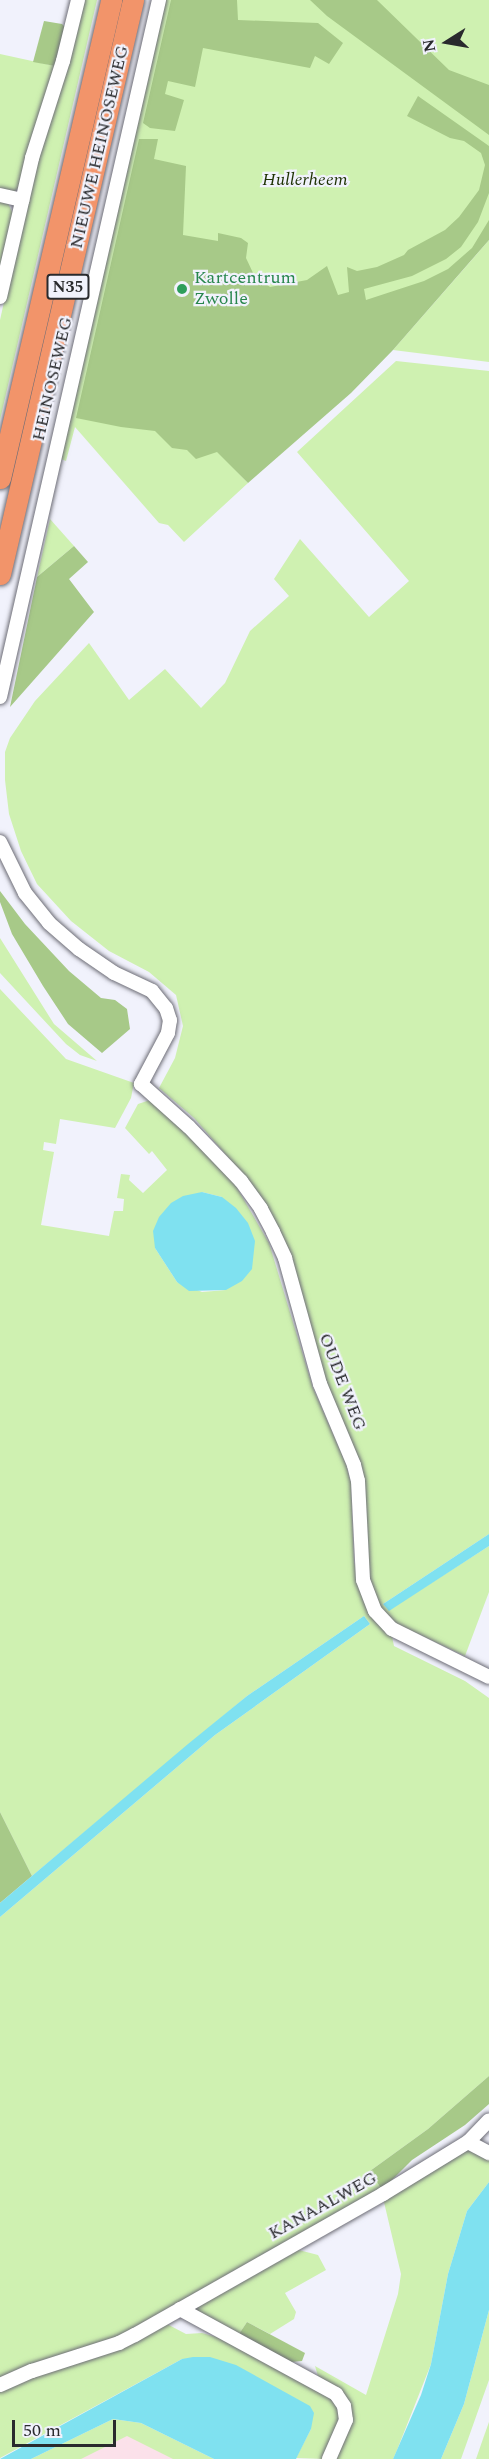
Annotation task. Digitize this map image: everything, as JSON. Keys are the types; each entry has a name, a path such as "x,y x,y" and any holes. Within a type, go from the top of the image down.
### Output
{"highway":[{"name":"NIEUWE HEINOSEWEG","path":"0,478 111,0"},
{"name":"NIEUWE HEINOSEWEG","path":"0,574 133,0"}],"street":[{"path":"0,297 21,200 78,0"},
{"name":"HEINOSEWEG","path":"0,697 159,0"},
{"path":"0,195 21,200"},
{"name":"OUDE WEG","path":"0,842 25,893 49,923 80,950 114,973 152,991 161,999 170,1020 168,1033 141,1084 182,1120 241,1181 261,1209 285,1258 320,1384 354,1465 358,1481 362,1574 375,1611 392,1629 489,1677"},
{"path":"486,2151 468,2142 489,2120"},
{"name":"KANAALWEG","path":"0,2385 32,2371 119,2343 383,2194 468,2142"},
{"path":"180,2309 310,2377 336,2394 344,2406 346,2420 329,2459"}],"shaded area":[{"path":"123,2427 186,2459 61,2459"}],"green space":[{"path":"85,0 97,0 0,420 0,320 31,181"},
{"name":"Hullerheem","path":"165,0 489,0 489,235 429,307 228,462 248,483 184,542 168,525 159,523 75,427 66,461 61,459"},
{"path":"171,0 237,0 238,20 318,23 343,43 329,64 315,56 310,68 203,48 195,87 168,81 165,94 184,100 175,131 150,128 143,123"},
{"path":"310,0 377,0 449,70 489,85 489,135 327,16"},
{"path":"44,21 62,24 66,28 55,66 33,62"},
{"path":"0,54 55,66 19,187 13,193 0,191"},
{"path":"418,96 489,146 489,193 478,222 461,247 446,259 412,276 364,289 366,300 424,281 448,269 472,248 489,220 489,240 393,350 351,393 248,483 217,452 196,459 187,450 172,448 155,431 76,418 139,139 158,139 154,159 186,166 183,235 218,241 218,233 241,238 248,243 246,258 254,275 270,287 307,280 327,266 338,295 349,292 347,267 357,271 377,267 404,255 408,250 445,230 459,217 479,190 485,165 481,153 464,141 450,138 407,116"},
{"path":"0,200 8,203 13,214 0,269"},
{"path":"489,240 489,362 393,350 470,262"},
{"path":"396,361 489,371 489,1534 383,1604 389,1610 489,1546 489,1592 465,1656 397,1624 381,1612 371,1590 366,1561 362,1482 324,1384 299,1297 240,1171 194,1118 159,1088 175,1058 183,1026 176,995 149,972 109,951 71,921 37,884 21,851 9,814 5,780 5,752 10,738 35,701 89,643 129,700 165,669 201,708 225,683 250,631 289,596 274,579 300,539 369,617 409,581 297,452"},
{"path":"50,519 74,546 37,577"},
{"path":"74,546 88,562 69,579 94,612 10,707 37,577"},
{"path":"0,891 25,924 69,971 101,998 115,1000 127,1009 130,1029 102,1053 68,1024 43,986 12,934 0,902"},
{"path":"0,938 54,1024 97,1061 80,1055 66,1044 0,973"},
{"path":"0,989 66,1059 134,1083 131,1098 115,1128 60,1119 56,1144 44,1142 43,1150 54,1152 41,1225 109,1236 114,1211 123,1211 124,1199 117,1198 121,1174 130,1175 129,1180 143,1193 167,1170 152,1151 149,1154 125,1128 138,1104 150,1100 156,1101 233,1181 269,1243 313,1388 346,1464 351,1483 354,1562 361,1594 391,1632 394,1646 465,1681 489,1698 489,2076 428,2129 370,2171 382,2190 126,2336 0,2382 0,1917 215,1735 370,1624 364,1616 247,1696 32,1876 0,1812","holes":["202,1192 222,1197 226,1290 202,1292 177,1282 155,1248"]},
{"path":"0,1812 32,1876 0,1903"},
{"path":"489,2076 489,2104 465,2125 412,2160 382,2190 370,2171 428,2129"},
{"path":"470,2149 489,2158 489,2182 467,2211 448,2274 431,2364 397,2450 393,2459 334,2459 349,2429 340,2390 318,2376 315,2366 366,2395 398,2294 401,2274 383,2198 454,2153"},
{"path":"291,2248 318,2255 326,2270 285,2293 296,2312 294,2319 270,2334 247,2322 239,2334 196,2310 195,2307"},
{"path":"489,2310 489,2380 461,2459 441,2459 464,2404"},
{"path":"247,2322 305,2353 302,2361 291,2362 239,2334"},
{"path":"165,2323 186,2334 202,2333 234,2342 336,2402 340,2420 324,2459 296,2458 311,2429 182,2359 0,2458 0,2390"},
{"path":"113,2419 141,2423 214,2459 173,2459 127,2436 81,2459 31,2459"},
{"path":"489,2422 489,2459 476,2459 484,2436"}],"water":[{"path":"202,1192 222,1197 236,1208 248,1223 255,1241 252,1269 242,1281 226,1290 189,1291 177,1282 155,1248 153,1231 159,1217 171,1203 183,1196"},
{"path":"489,1534 489,1546 389,1611 383,1604"},
{"path":"364,1616 370,1624 215,1735 0,1917 0,1903 188,1744 247,1696"},
{"path":"489,2182 489,2310 464,2404 441,2459 393,2459 421,2395 431,2364 448,2274 467,2211"},
{"path":"210,2357 236,2365 310,2406 314,2413 311,2429 296,2459 214,2459 141,2423 113,2419 31,2459 0,2459 182,2359"}],"place":[{"name":"Kartcentrum Zwolle","path":"182,289"}]}
